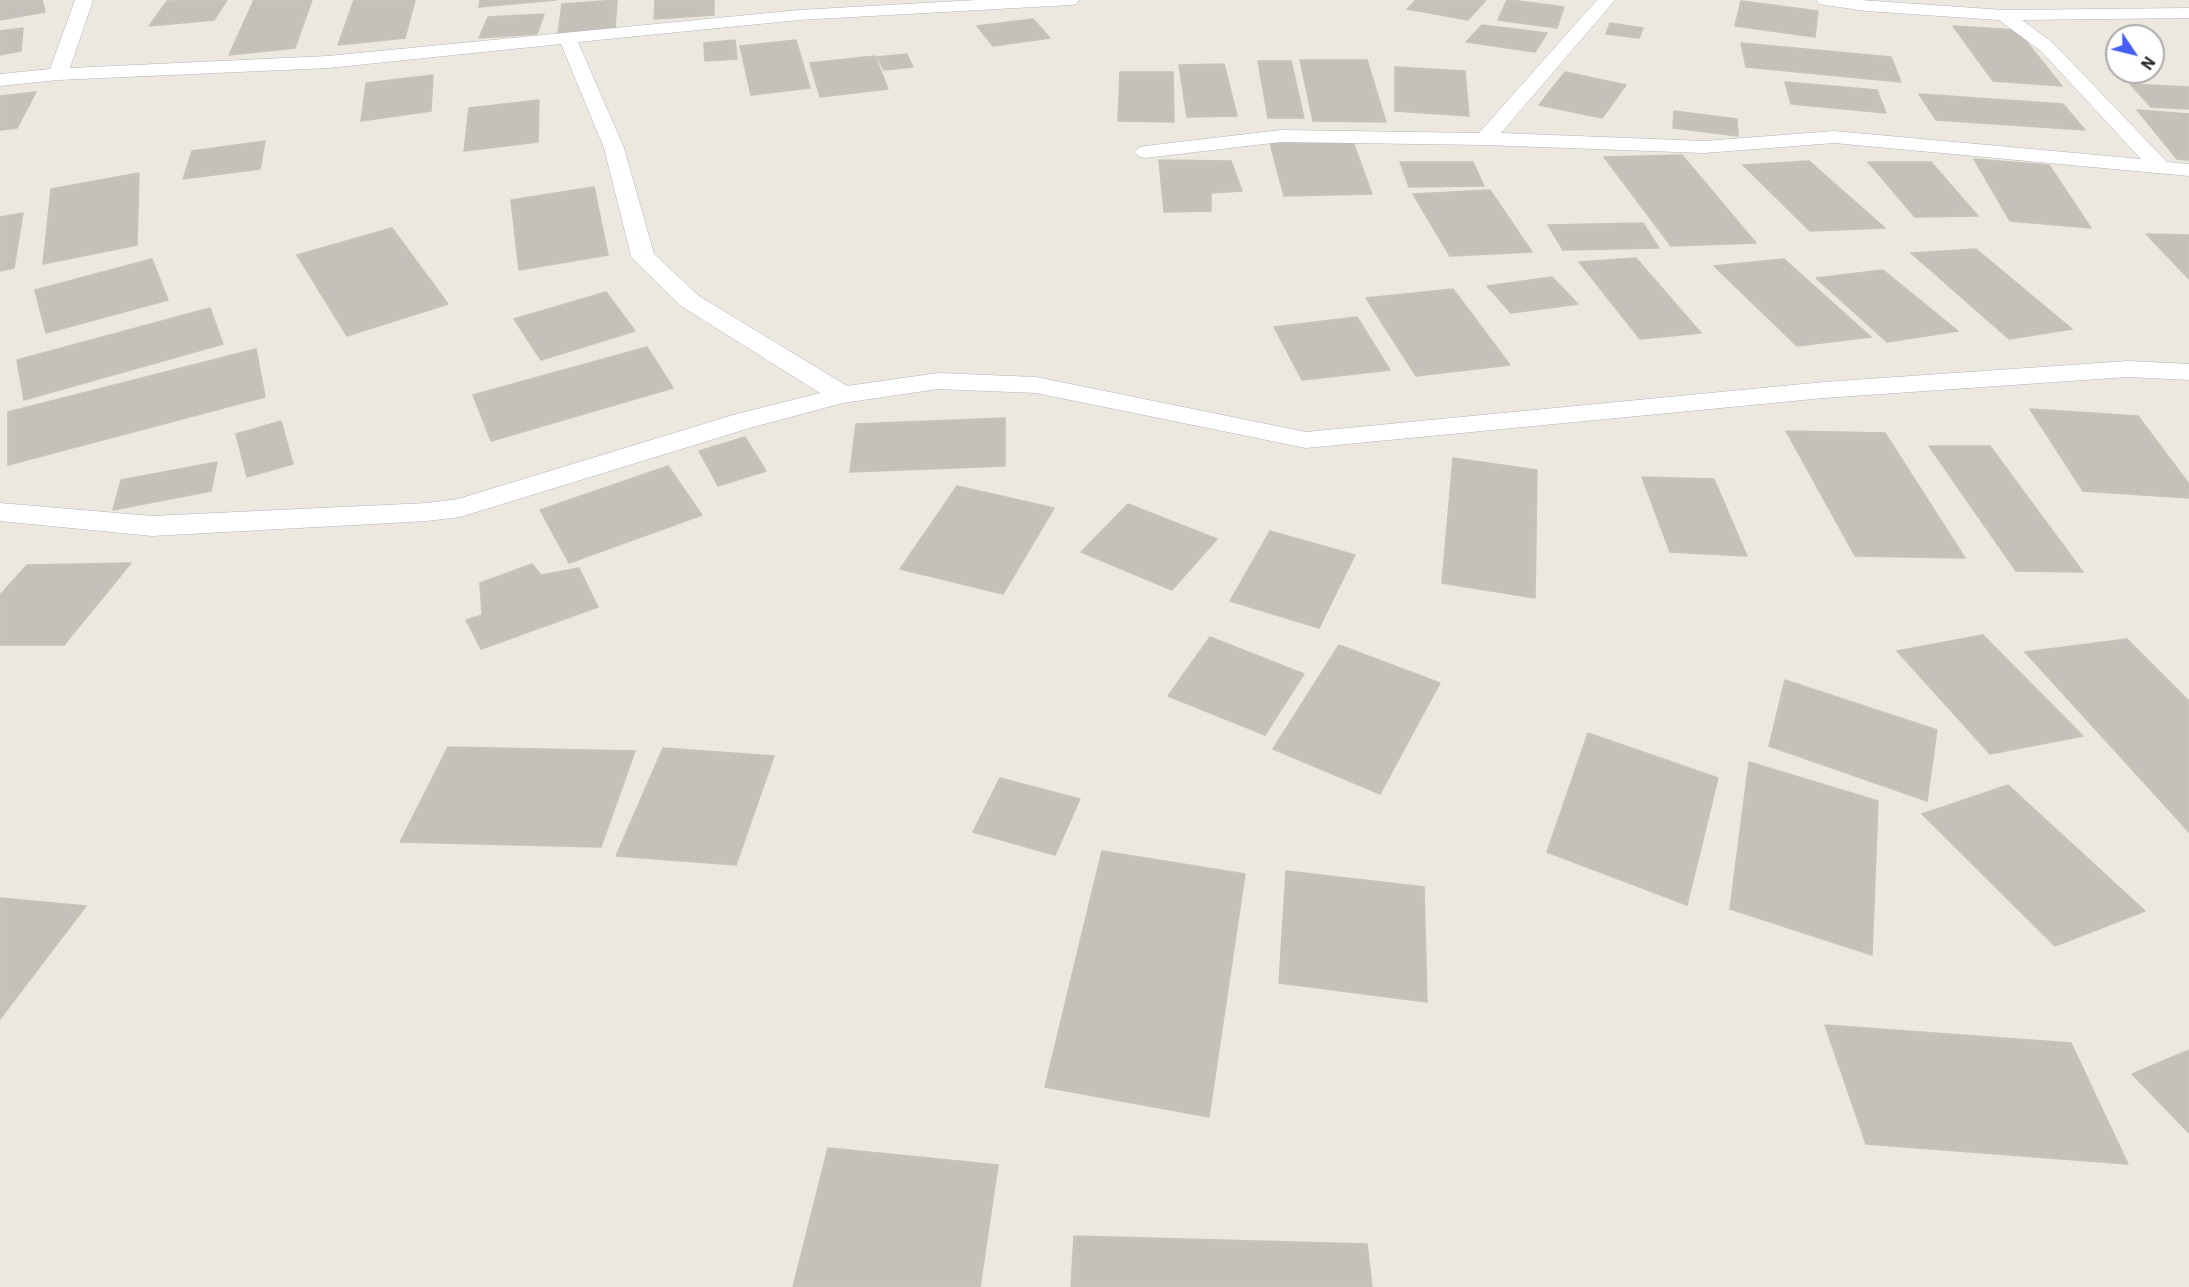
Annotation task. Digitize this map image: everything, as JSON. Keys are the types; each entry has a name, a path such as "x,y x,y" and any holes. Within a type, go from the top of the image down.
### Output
{"street":[{"path":"58,74 84,0"},
{"path":"0,80 58,74 328,62 568,40 795,8 1070,0"},
{"path":"1485,139 1606,0"},
{"path":"1825,0 1866,6 2004,15 2189,13"},
{"path":"2004,15 2047,47 2161,168"},
{"path":"568,40 614,148 643,256 690,301 842,395"},
{"path":"1145,152 1281,136 1485,139 1704,147 1834,138 2189,170"},
{"path":"0,512 152,526 428,512 460,508 743,421 842,395 938,381 1036,385 1306,440 1824,390 2128,369 2189,372"}],"building":[{"path":"42,0 45,12 0,20 0,1"},
{"path":"227,0 214,20 149,26 167,1"},
{"path":"254,0 312,0 295,48 229,55"},
{"path":"354,0 415,0 405,38 338,45"},
{"path":"480,0 556,0 479,7"},
{"path":"617,0 615,28 558,33 562,4"},
{"path":"655,0 714,0 714,15 654,19"},
{"path":"1416,0 1486,0 1468,20 1407,9"},
{"path":"1507,0 1564,7 1557,28 1498,20"},
{"path":"1741,1 1818,11 1815,37 1735,26"},
{"path":"544,14 537,34 479,38 488,17"},
{"path":"1033,19 1050,38 993,46 977,26"},
{"path":"1610,23 1643,28 1639,38 1606,34"},
{"path":"1482,25 1547,33 1535,52 1466,42"},
{"path":"1953,26 2017,30 2062,86 1993,81"},
{"path":"23,28 21,51 0,55 0,31"},
{"path":"735,40 737,59 705,61 704,43"},
{"path":"796,40 810,88 751,95 740,46"},
{"path":"1741,43 1891,57 1901,82 1746,67"},
{"path":"907,54 913,67 884,70 877,57"},
{"path":"875,56 888,89 820,97 810,63"},
{"path":"1300,60 1367,60 1386,122 1313,121"},
{"path":"1258,61 1291,61 1304,118 1268,118"},
{"path":"1224,64 1237,116 1187,117 1179,65"},
{"path":"1395,67 1465,71 1469,116 1395,111"},
{"path":"1120,72 1173,72 1174,122 1118,121"},
{"path":"1565,72 1626,85 1602,118 1539,105"},
{"path":"433,75 431,111 361,121 366,83"},
{"path":"1785,82 1877,90 1886,113 1791,104"},
{"path":"2130,84 2189,87 2189,109 2151,107"},
{"path":"36,92 17,128 0,130 0,96"},
{"path":"1919,94 2063,104 2085,130 1936,120"},
{"path":"539,100 538,142 464,151 469,108"},
{"path":"2137,110 2189,114 2189,160 2177,159"},
{"path":"1674,111 1737,119 1738,136 1673,128"},
{"path":"265,141 260,169 183,179 192,151"},
{"path":"1353,142 1372,194 1284,196 1270,143"},
{"path":"1682,155 1756,243 1671,246 1604,157"},
{"path":"1974,159 2049,165 2091,228 2010,221"},
{"path":"1159,160 1231,161 1242,191 1211,193 1211,211 1164,212"},
{"path":"1809,161 1885,228 1810,231 1743,165"},
{"path":"1400,162 1473,162 1484,186 1409,187"},
{"path":"1868,162 1931,162 1978,216 1915,217"},
{"path":"139,173 137,245 43,264 51,189"},
{"path":"594,187 608,255 519,270 511,200"},
{"path":"1490,190 1532,252 1450,256 1413,194"},
{"path":"23,213 14,268 0,271 0,217"},
{"path":"1643,223 1659,248 1563,250 1548,225"},
{"path":"392,228 448,304 347,336 297,255"},
{"path":"2146,234 2189,235 2189,279"},
{"path":"1976,249 2072,329 2009,339 1911,253"},
{"path":"1636,258 1701,333 1640,339 1579,262"},
{"path":"152,259 168,300 46,333 35,290"},
{"path":"1784,259 1871,337 1797,346 1714,266"},
{"path":"1883,270 1958,331 1887,342 1816,278"},
{"path":"1552,277 1578,304 1511,313 1487,286"},
{"path":"1453,289 1510,365 1416,376 1366,298"},
{"path":"606,292 635,331 541,360 514,319"},
{"path":"210,308 223,344 24,400 17,360"},
{"path":"1357,317 1390,370 1302,380 1274,327"},
{"path":"647,347 673,388 491,441 473,395"},
{"path":"256,349 265,397 8,465 8,412"},
{"path":"2030,409 2138,416 2189,484 2189,498 2083,491"},
{"path":"1005,418 1005,466 850,472 856,424"},
{"path":"281,421 293,464 247,477 236,434"},
{"path":"1786,431 1885,433 1965,558 1855,556"},
{"path":"745,437 766,471 718,486 699,451"},
{"path":"1929,446 1990,446 2083,572 2016,571"},
{"path":"1453,458 1537,470 1535,598 1442,583"},
{"path":"217,462 211,491 113,510 121,480"},
{"path":"668,466 702,515 569,563 540,510"},
{"path":"1642,477 1714,479 1747,556 1670,552"},
{"path":"957,486 1054,508 1003,594 900,569"},
{"path":"1128,504 1217,539 1172,590 1081,552"},
{"path":"1270,531 1355,555 1319,628 1230,601"},
{"path":"131,563 64,645 0,645 0,595 27,565"},
{"path":"532,564 541,575 579,568 598,607 481,649 466,620 482,615 480,583"},
{"path":"1983,635 2083,736 1990,754 1897,651"},
{"path":"1210,637 1304,674 1265,735 1168,696"},
{"path":"2127,639 2189,701 2189,832 2025,652"},
{"path":"1339,645 1440,683 1380,794 1273,749"},
{"path":"1785,680 1937,730 1927,801 1769,746"},
{"path":"1588,733 1718,778 1687,905 1547,852"},
{"path":"448,747 635,751 601,847 400,842"},
{"path":"663,748 774,756 736,865 616,856"},
{"path":"1749,762 1878,801 1872,955 1730,909"},
{"path":"1000,778 1080,799 1055,855 973,832"},
{"path":"2008,785 2145,911 2055,946 1922,814"},
{"path":"1102,851 1245,874 1209,1117 1045,1087"},
{"path":"1286,871 1424,887 1427,1002 1279,983"},
{"path":"0,898 86,906 0,1019"},
{"path":"1825,1025 2071,1043 2128,1164 1866,1144"},
{"path":"2189,1050 2189,1133 2132,1074"},
{"path":"828,1148 998,1165 980,1287 793,1287"},
{"path":"1074,1236 1367,1244 1372,1287 1071,1287"}]}
